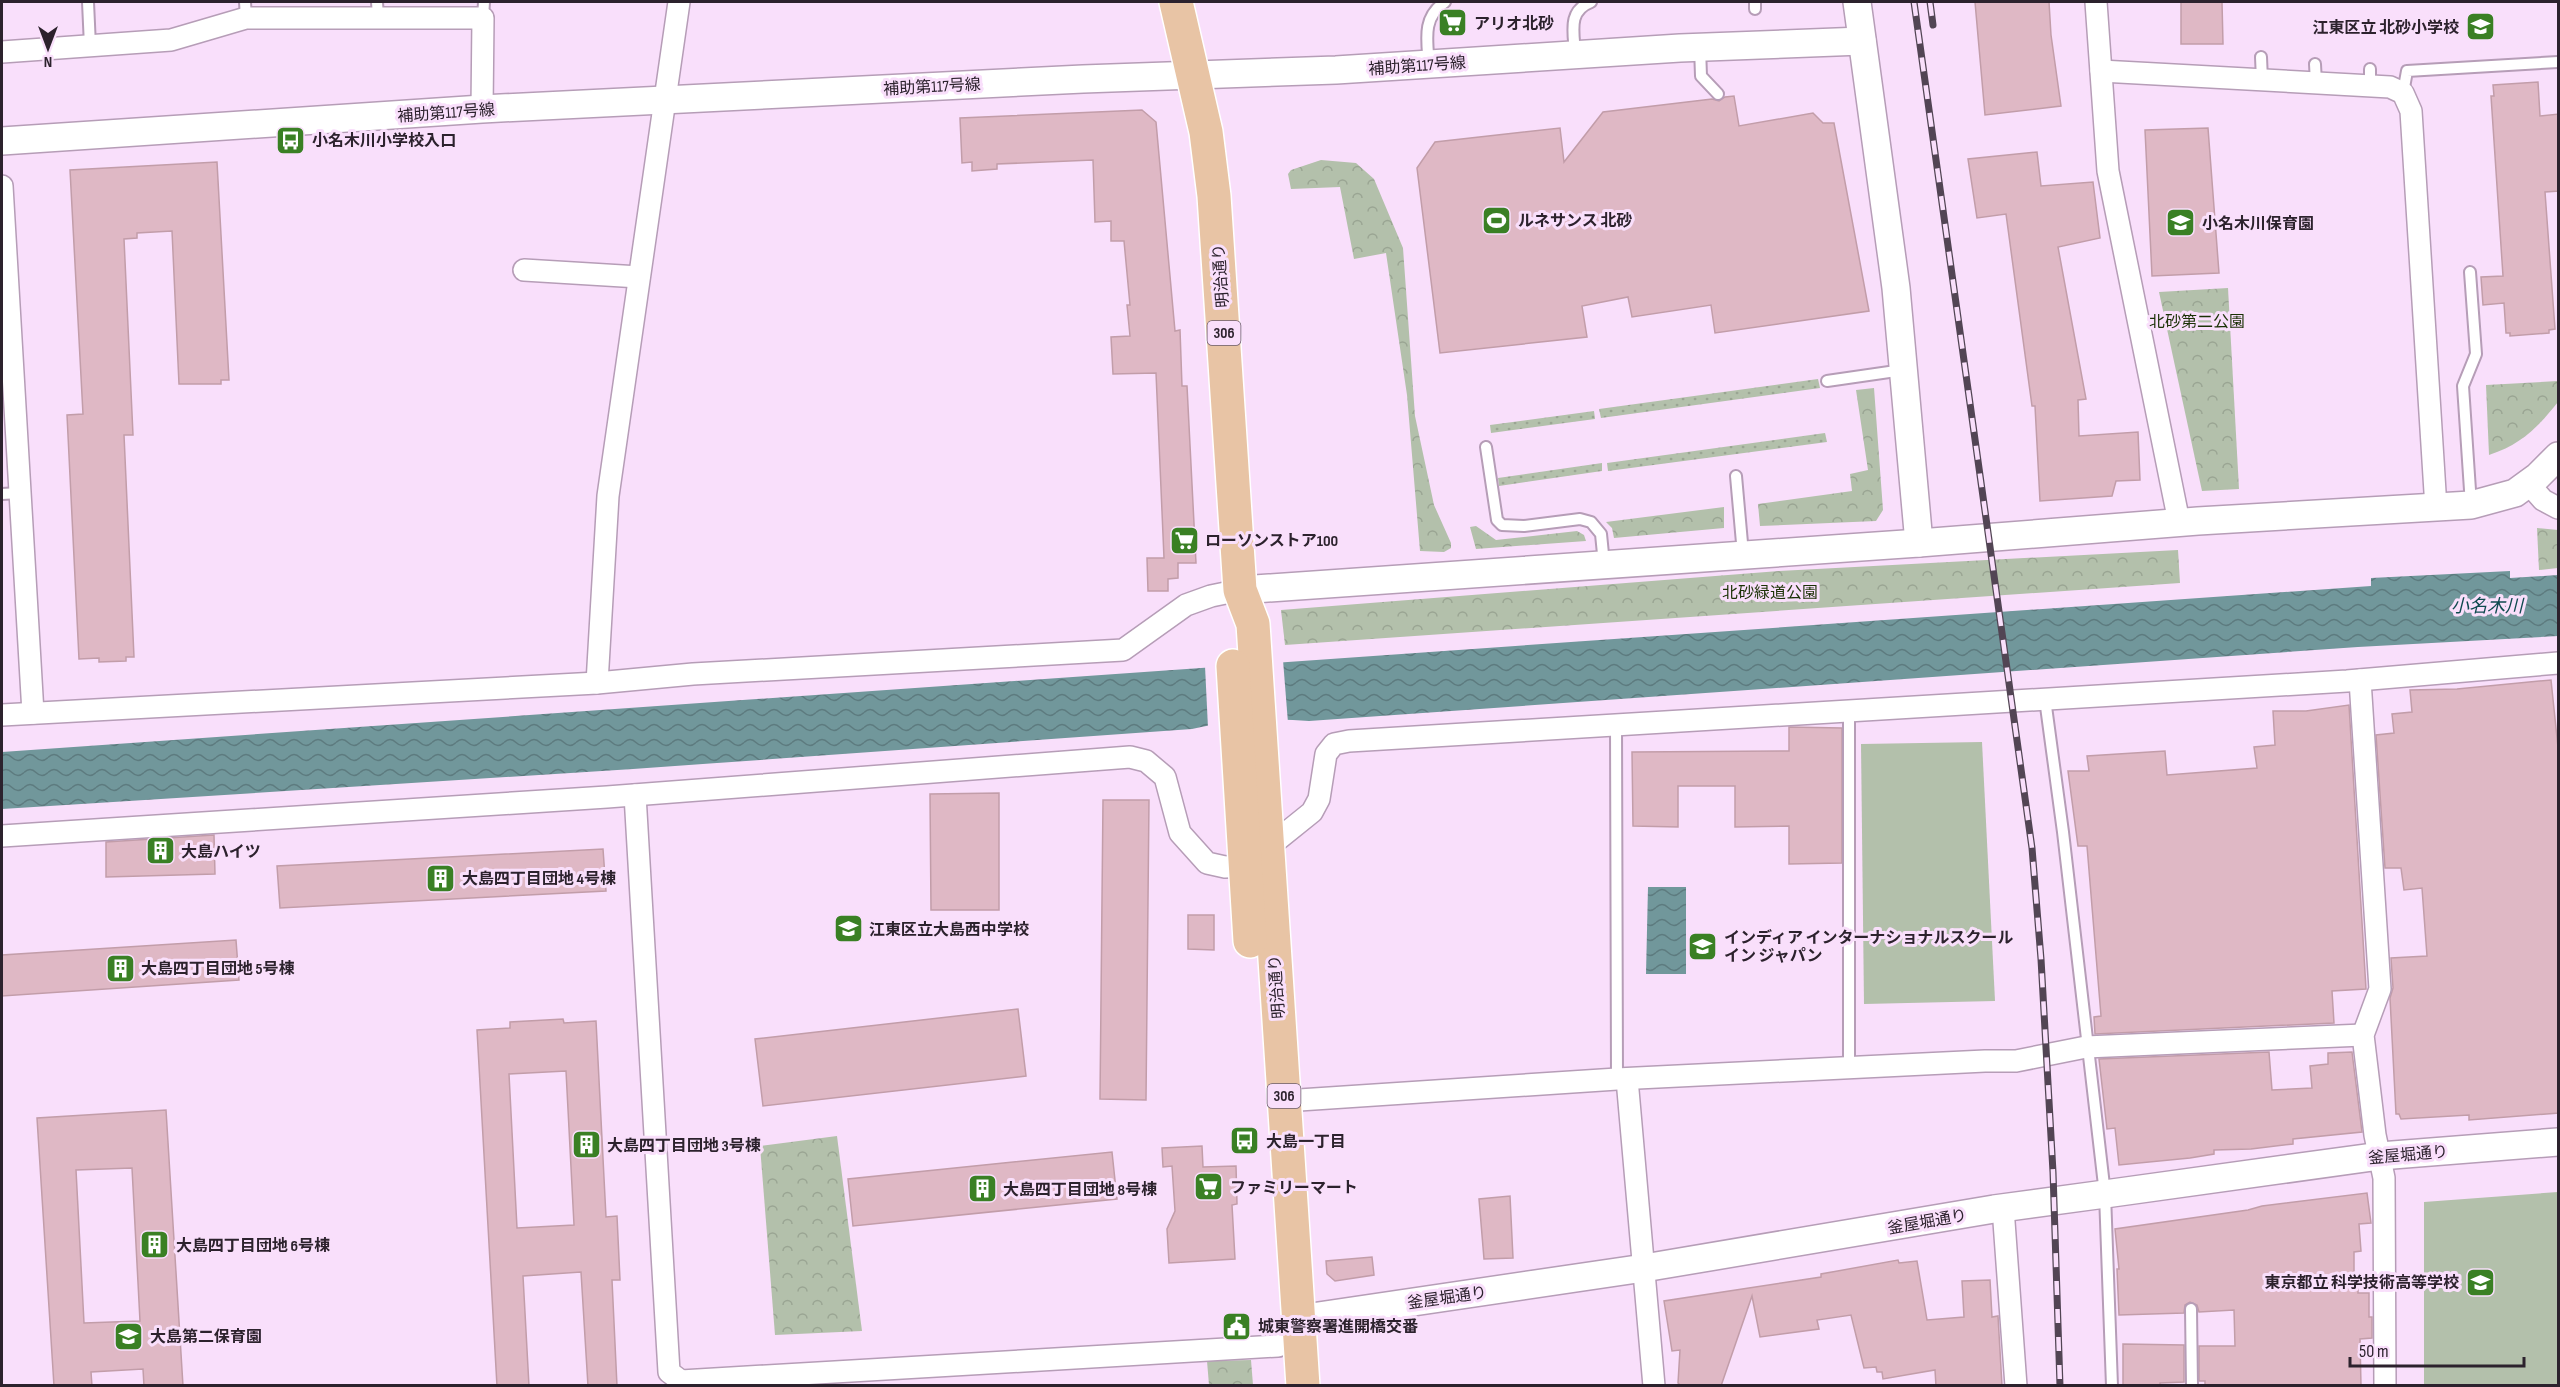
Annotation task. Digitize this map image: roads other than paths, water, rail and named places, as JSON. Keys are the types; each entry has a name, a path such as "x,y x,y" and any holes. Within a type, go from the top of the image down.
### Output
{"main road":[{"name":"明治通り","path":"1176,2 1206,132 1214,196 1254,808 1281,1386"},
{"name":"明治通り","path":"1256,857 1284,1101 1303,1386"}],"street":[{"path":"597,683 608,496 663,99 679,2"},
{"path":"1857,2 1896,288 1919,543"},
{"path":"2097,2 2108,171 2180,522"},
{"path":"2,52 171,40 245,10 484,10 482,109"},
{"name":"補助第117号線","path":"2,141 663,99 1429,65 1700,47 1862,41"},
{"path":"2101,71 2262,80 2316,73 2370,77 2403,93 2411,111 2436,508"},
{"path":"2,186 10,494 33,713"},
{"path":"524,270 639,277"},
{"path":"2,715 597,683 693,674 1123,650 1186,605 1211,596 1240,590 1919,543 2180,522 2471,505 2515,493 2559,456"},
{"path":"2528,483 2544,500 2559,508"},
{"path":"2,836 635,795 1130,758 1146,761 1165,777 1180,833 1207,863 1225,867 1256,857 1303,822 1319,799 1326,754 1334,744 1349,741 2360,680 2559,663"},
{"path":"2360,680 2380,989 2363,1035 2384,1178 2385,1386"},
{"path":"635,795 669,1372 681,1381 1278,1346 1298,1319"},
{"path":"1284,1101 1622,1079 2016,1061 2086,1047 2363,1035"},
{"path":"1622,1079 1644,1268 1654,1386"},
{"name":"釜屋堀通り","path":"1298,1319 1644,1268 2003,1208 2380,1156 2559,1142"},
{"path":"2003,1208 2016,1386"}],"lane":[{"path":"88,2 90,46"},
{"path":"1429,65 1426,28 1429,19 1445,2"},
{"path":"1575,54 1573,24 1575,16 1581,5 1591,2"},
{"path":"1700,47 1701,76 1718,94"},
{"path":"2261,57 2262,80"},
{"path":"2403,93 2407,71 2559,62"},
{"path":"2470,272 2476,354 2463,386 2471,505"},
{"path":"1827,381 1903,370"},
{"path":"1486,447 1497,520 1502,525 1524,526 1580,519 1591,522 1601,534 1604,565"},
{"path":"1736,476 1743,555"},
{"path":"2045,699 2063,832 2086,1047 2105,1194 2112,1386"},
{"path":"1849,710 1849,1069"},
{"path":"1616,724 1622,1079"},
{"path":"2191,1309 2192,1386"}],"water":[{"name":"小名木川","path":"2510,571 2510,578 2558,575 2558,636 2358,647 1309,721 1250,720 1192,729 633,769 2,809 2,752 2371,586 2371,578"},
{"path":"1648,887 1686,887 1686,974 1646,974"}],"railway":[{"path":"1914,2 2032,848 2041,959 2053,1172 2060,1386"},
{"path":"1930,2 1933,25"}],"place":[{"name":"アリオ北砂","path":"1453,23"},
{"name":"江東区立 北砂小学校","path":"2480,27"},
{"name":"小名木川小学校入口","path":"291,140"},
{"name":"ルネサンス 北砂","path":"1497,220"},
{"name":"小名木川保育園","path":"2181,223"},
{"name":"ローソンストア100","path":"1184,540"},
{"name":"大島ハイツ","path":"160,851"},
{"name":"大島四丁目団地 4号棟","path":"441,878"},
{"name":"江東区立大島西中学校","path":"848,929"},
{"name":"インディア インターナショナルスクール イン ジャパン","path":"1703,946"},
{"name":"大島四丁目団地 5号棟","path":"120,968"},
{"name":"大島一丁目","path":"1245,1141"},
{"name":"大島四丁目団地 3号棟","path":"586,1145"},
{"name":"ファミリーマート","path":"1209,1187"},
{"name":"大島四丁目団地 8号棟","path":"982,1189"},
{"name":"大島四丁目団地 6号棟","path":"155,1245"},
{"name":"東京都立 科学技術高等学校","path":"2480,1282"},
{"name":"城東警察署進開橋交番","path":"1237,1326"},
{"name":"大島第二保育園","path":"129,1336"}],"park label":[{"name":"北砂第二公園","path":"2197,321"},
{"name":"北砂緑道公園","path":"1770,592"}]}
